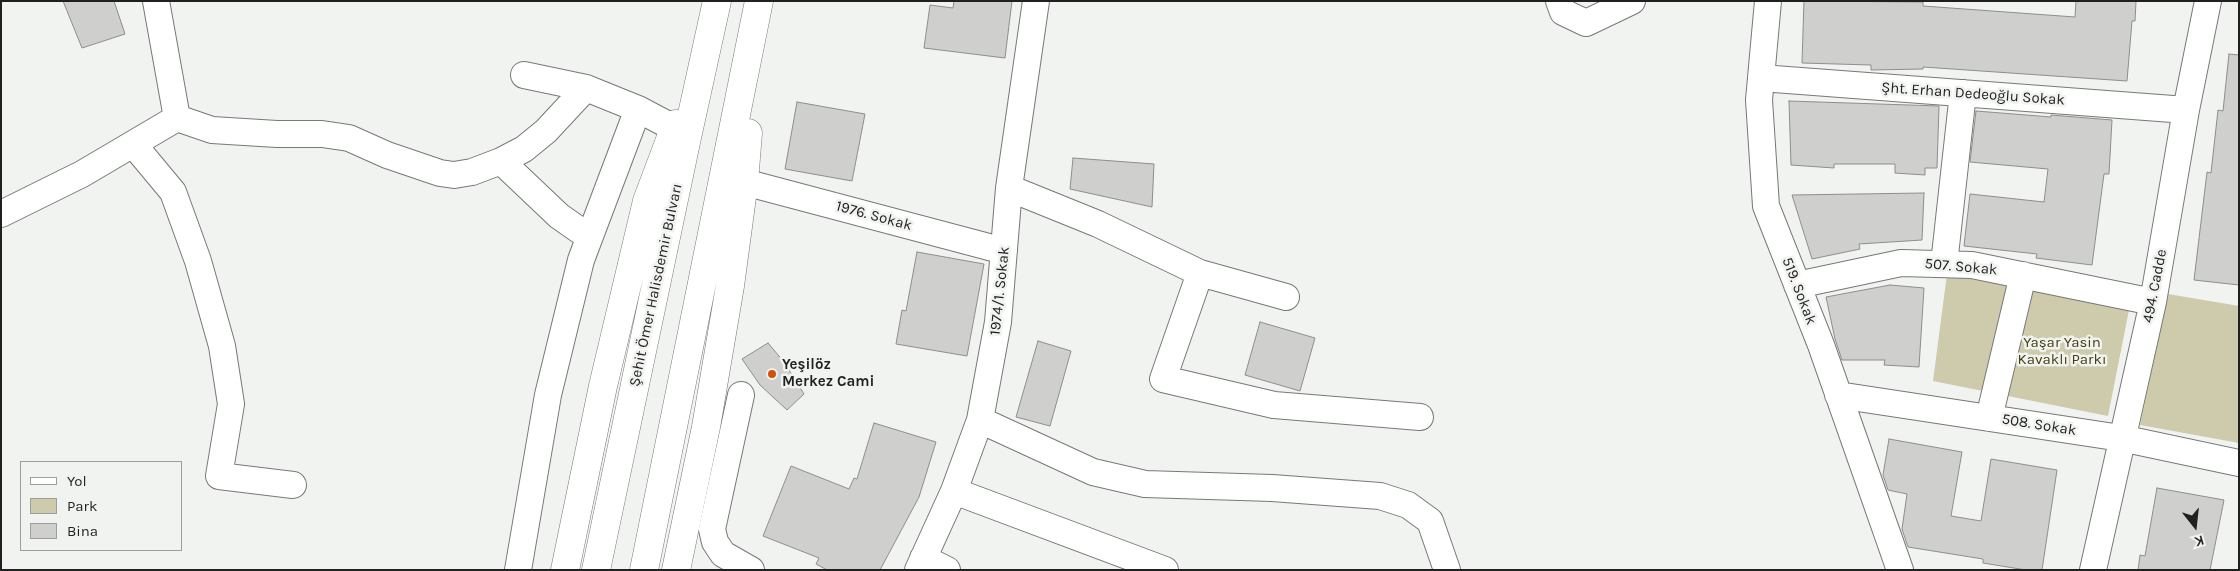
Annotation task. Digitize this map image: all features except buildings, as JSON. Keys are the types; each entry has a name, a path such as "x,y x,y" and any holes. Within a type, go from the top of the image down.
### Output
{"highway":[{"name":"Şehit Ömer Halisdemir Bulvarı","path":"596,570 717,1"},
{"path":"676,570 706,427 730,286 744,182 758,8"},
{"path":"644,570 758,8"},
{"path":"566,570 603,386 647,201 710,34"}],"street":[{"path":"156,1 177,118"},
{"name":"1974/1. Sokak","path":"921,564 954,491 980,420 998,322 1010,188 1036,1"},
{"path":"1559,1 1563,12 1586,23 1632,1"},
{"name":"519. Sokak","path":"1768,1 1759,100 1766,206 1798,285 1900,570"},
{"name":"494. Cadde","path":"2093,570 2121,438 2153,302 2186,110 2208,1"},
{"path":"524,76 586,88 638,109 674,128"},
{"name":"Şht. Erhan Dedeoğlu Sokak","path":"1761,78 2186,110"},
{"path":"1,214 82,174 177,118 212,130 277,134 322,134 349,138 387,155 440,173 454,175 472,172 502,162 524,149 546,132 586,88"},
{"path":"1944,264 1963,93"},
{"path":"518,570 548,395 581,260 638,109"},
{"path":"133,144 173,192 198,261 222,346 231,404 219,476 293,485"},
{"path":"502,162 559,216 589,237"},
{"name":"1976. Sokak","path":"744,182 1004,251"},
{"path":"1010,188 1098,224 1200,273 1286,297"},
{"name":"507. Sokak","path":"1798,285 1901,263 1972,265 2153,302"},
{"path":"1200,273 1163,380 1274,405 1420,416"},
{"path":"1989,418 2023,275"},
{"path":"741,395 712,528 715,542 723,554 752,570"},
{"name":"508. Sokak","path":"1838,395 2121,438 2239,463"},
{"path":"980,420 1093,472 1145,484 1272,488 1380,496 1408,505 1430,521 1447,570"},
{"path":"954,491 1165,570"},
{"path":"921,564 947,570"}],"green space":[{"name":"Yaşar Yasin Kavaklı Parkı","path":"1947,274 2129,310 2108,416 1933,381"},
{"path":"2168,294 2239,306 2239,443 2140,425"}],"place":[{"name":"Yeşilöz Merkez Cami","path":"772,374"}]}
